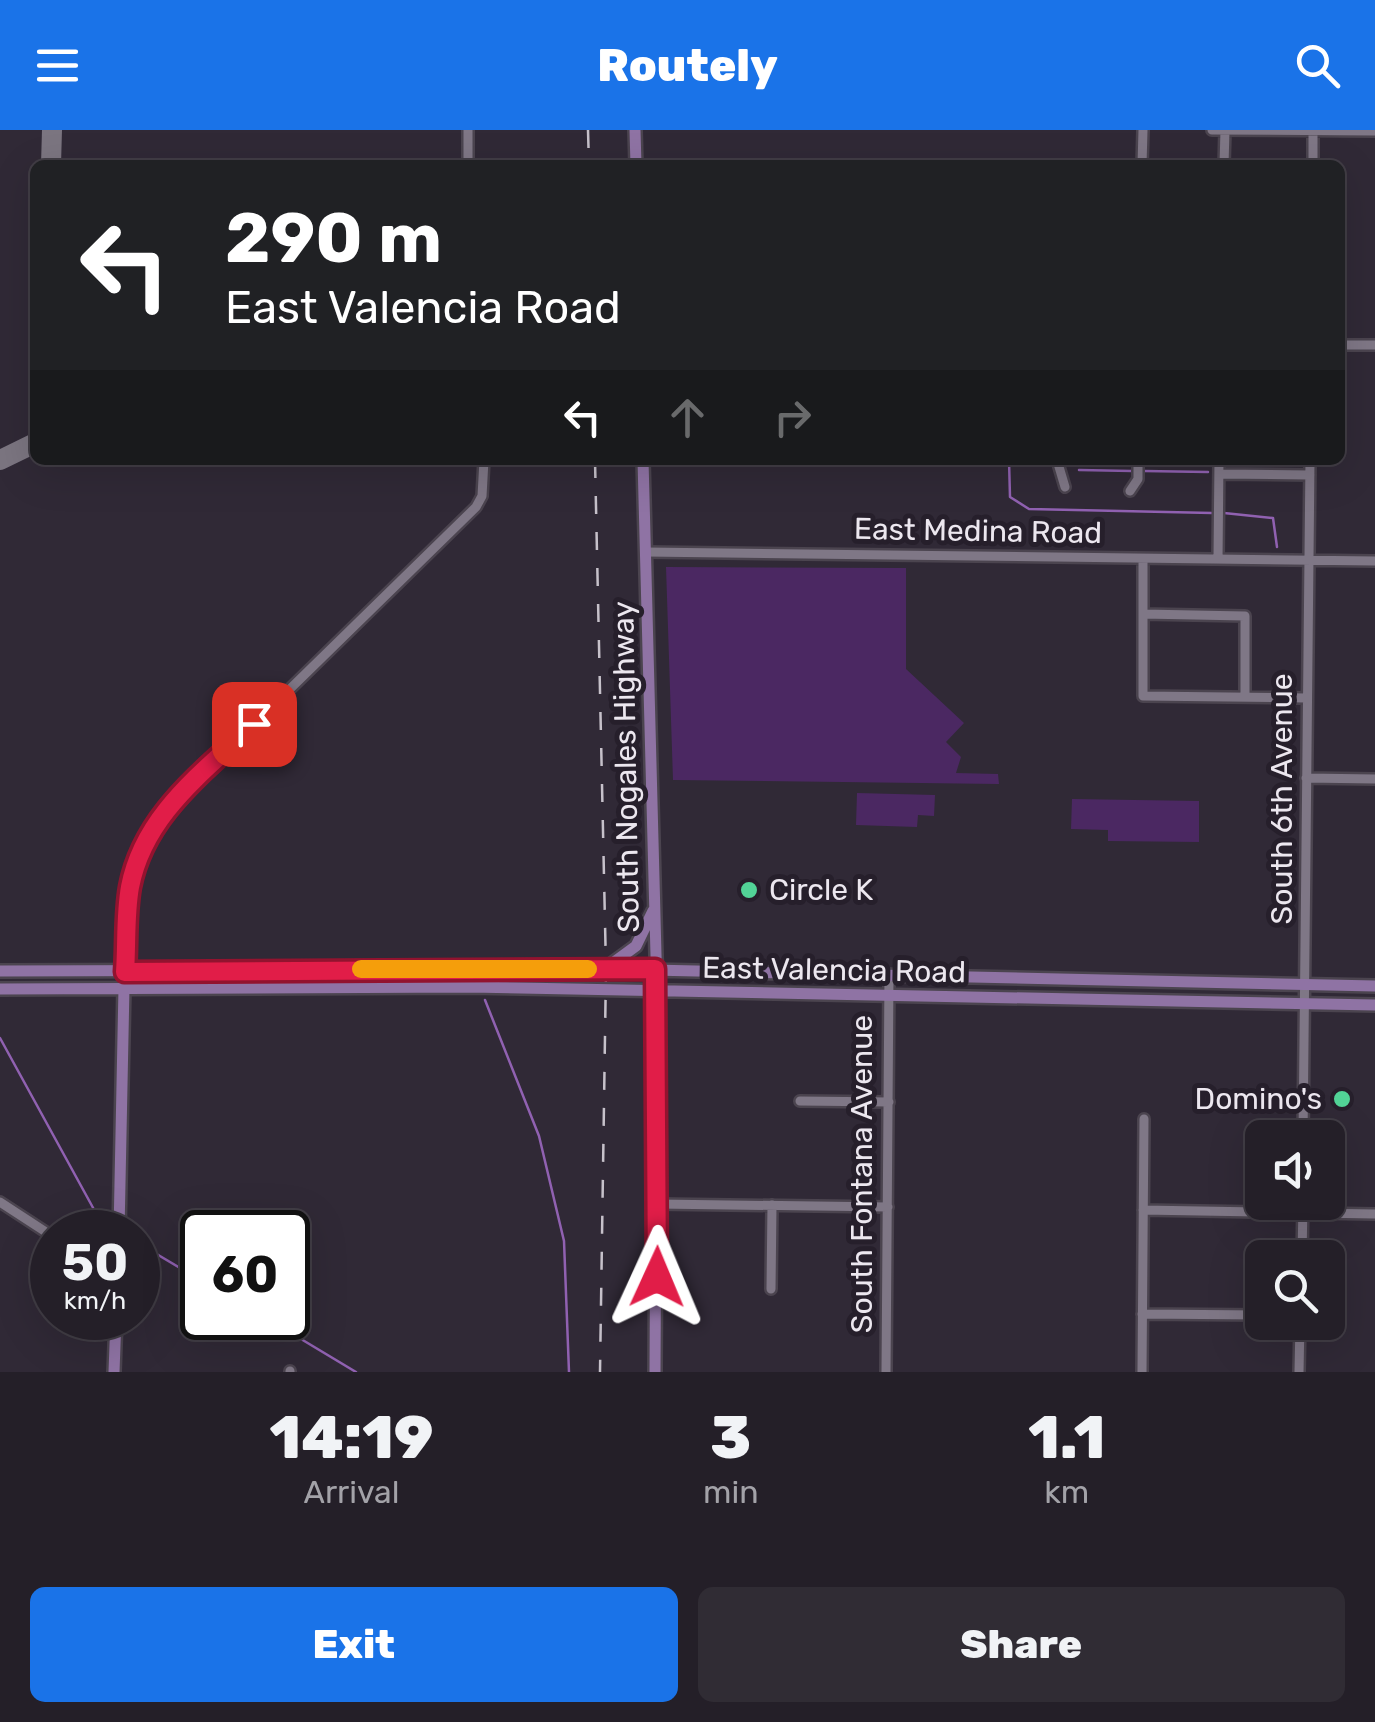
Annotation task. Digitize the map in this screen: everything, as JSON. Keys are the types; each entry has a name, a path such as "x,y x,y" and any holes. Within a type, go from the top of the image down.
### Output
{"main road":[{"path":"635,130 636,160"},
{"name":"South Nogales Highway","path":"643,465 657,993 655,1372"},
{"path":"606,969 636,946 655,907"},
{"path":"298,968 298,987"},
{"path":"471,987 472,968"},
{"name":"East Valencia Road","path":"0,971 655,969 1375,986"},
{"path":"119,1210 125,972"},
{"path":"1070,979 1070,998"},
{"name":"East Valencia Road","path":"0,989 471,987 1375,1006"},
{"path":"114,1372 115,1340"}],"street":[{"path":"468,130 468,160"},
{"path":"1142,160 1143,130"},
{"path":"1212,130 1375,131"},
{"path":"1224,160 1225,130"},
{"path":"1313,160 1314,130"},
{"path":"1345,345 1375,346"},
{"path":"125,972 130,890 156,820 469,516 482,496 484,465"},
{"path":"1058,465 1065,487"},
{"path":"1130,490 1138,479 1138,465"},
{"path":"1218,560 1219,465"},
{"name":"South 6th Avenue","path":"1304,1120 1310,465"},
{"path":"1219,474 1310,475"},
{"name":"East Medina Road","path":"646,552 1375,562"},
{"path":"1143,558 1143,696 1307,698"},
{"path":"1143,614 1245,616 1245,697"},
{"path":"1306,778 1375,779"},
{"name":"South Fontana Avenue","path":"886,1372 889,976"},
{"path":"800,1101 889,1102"},
{"path":"1142,1372 1144,1119"},
{"path":"0,1202 30,1222"},
{"path":"658,1204 888,1207"},
{"path":"771,1289 772,1205"},
{"path":"1143,1210 1245,1208"},
{"path":"1345,1211 1375,1214"},
{"path":"1142,1314 1245,1314"},
{"path":"1300,1340 1300,1372"}],"shaded area":[{"path":"666,567 906,568 906,669 964,723 946,742 961,757 956,773 998,774 999,784 673,780"},
{"path":"857,793 935,795 934,816 918,815 917,827 856,825"},
{"path":"1072,799 1199,801 1199,842 1108,841 1108,830 1071,829"}],"waterway":[{"path":"1009,465 1010,497 1029,509 1212,513"},
{"path":"1079,470 1132,471"},
{"path":"1144,471 1208,472"},
{"path":"1224,513 1273,518 1277,547"},
{"path":"485,1000 539,1136 564,1241 569,1372"},
{"path":"0,1038 94,1210"},
{"path":"160,1256 180,1268"},
{"path":"303,1340 356,1372"}],"taxiway":[{"path":"51,160 52,130"},
{"path":"0,460 30,445"}],"railway":[{"path":"588,130 589,160"},
{"path":"595,465 606,969 600,1372"}],"slow traffic":[{"path":"361,969 588,969"}],"place":[{"name":"Circle K","path":"749,890"},
{"name":"Domino's","path":"1342,1099"}],"route":[{"path":"254,724 167,808 146,837 130,890 125,972 298,968 655,969 657,1277"}]}
